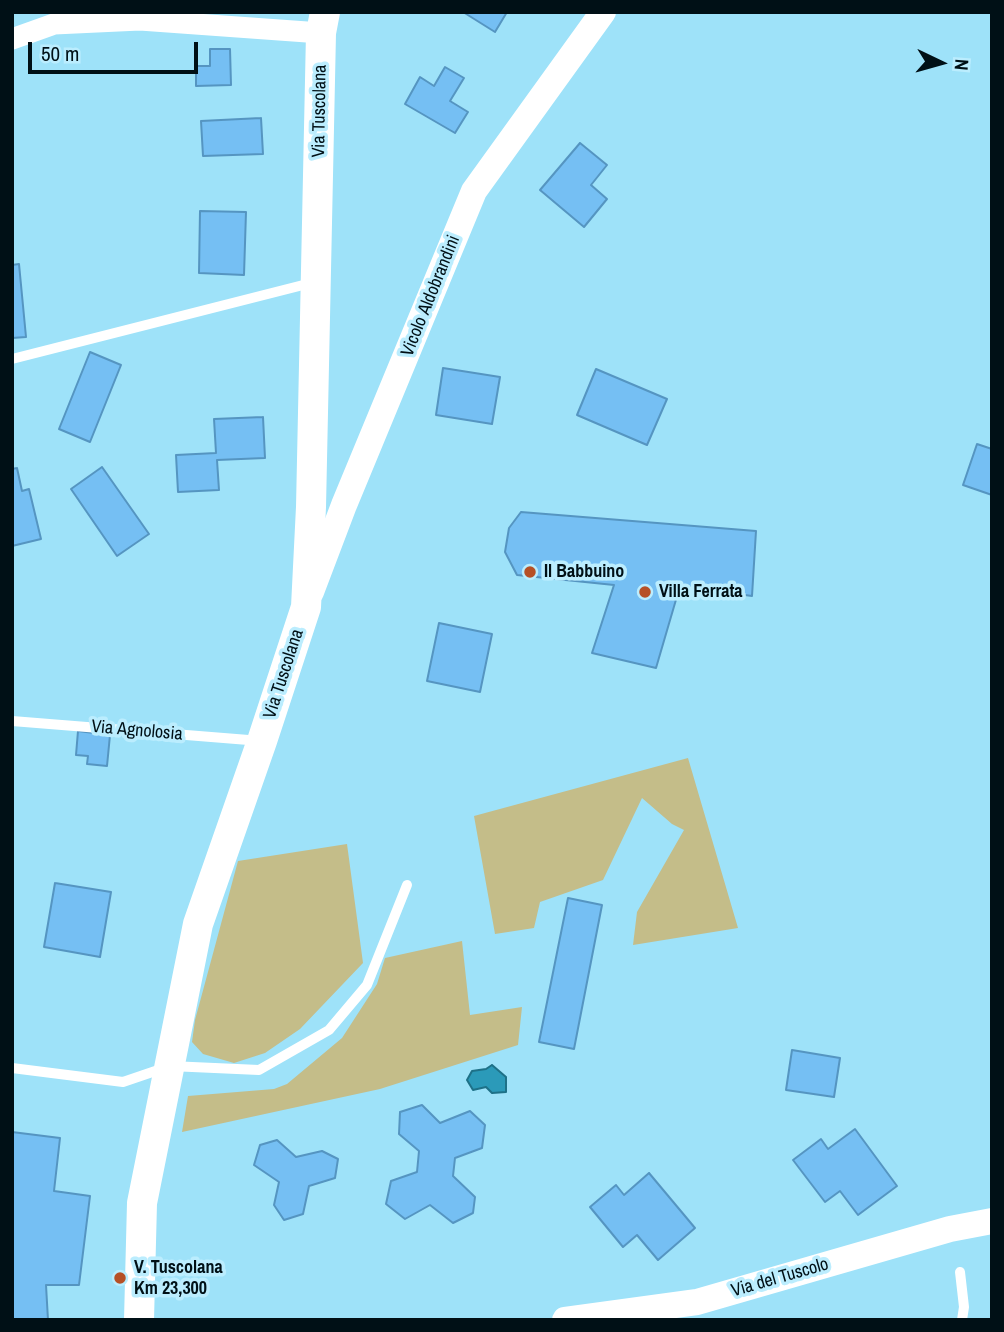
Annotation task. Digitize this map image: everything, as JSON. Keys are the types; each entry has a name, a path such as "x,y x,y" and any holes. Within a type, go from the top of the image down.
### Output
{"main road":[{"name":"Via Tuscolana","path":"142,1315 142,1203 198,924 306,607 323,23"}],"street":[{"name":"Vicolo Aldobrandini","path":"306,607 344,505 474,191 603,12"},
{"path":"12,39 54,24 140,20 323,23"},
{"path":"311,507 344,505"},
{"name":"Via del Tuscolo","path":"565,1320 697,1302 950,1229 992,1221"}],"lane":[{"path":"12,359 316,281"},
{"name":"Via Agnolosia","path":"12,721 262,741"},
{"path":"12,1068 123,1082 170,1066 259,1070 330,1030 367,985 407,885"},
{"path":"960,1272 964,1307 962,1320"}],"shaded area":[{"path":"688,758 738,928 633,945 637,912 684,830 672,824 642,798 603,880 540,902 534,928 495,934 474,816"},
{"path":"347,844 363,963 300,1029 265,1053 234,1063 203,1054 192,1042 195,1020 238,861"},
{"path":"462,941 470,1015 522,1007 518,1045 380,1089 182,1132 188,1096 274,1089 287,1084 342,1038 377,984 385,958"}],"water":[{"path":"492,1065 506,1077 506,1092 492,1093 486,1087 473,1090 467,1080 472,1071 486,1069"}],"building":[{"path":"463,12 507,12 495,32"},
{"path":"210,49 230,49 231,85 196,86 196,66 210,66"},
{"path":"445,67 464,78 450,101 468,112 455,133 405,104 420,77 434,86"},
{"path":"261,118 263,154 203,156 201,121"},
{"path":"580,143 607,165 591,185 607,199 584,227 540,190"},
{"path":"200,211 246,212 244,275 199,273"},
{"path":"19,264 26,337 12,338 12,265"},
{"path":"90,352 121,365 90,442 59,429"},
{"path":"443,368 500,377 492,424 436,415"},
{"path":"596,369 667,399 647,445 577,415"},
{"path":"263,417 265,458 217,460 219,490 178,492 176,455 216,453 214,419"},
{"path":"977,444 992,449 992,495 963,485"},
{"path":"102,467 149,534 117,556 71,489"},
{"path":"17,468 22,491 29,489 41,539 12,546 12,469"},
{"path":"521,512 756,531 752,596 680,586 656,668 592,653 614,585 517,575 505,552 509,528"},
{"path":"439,623 492,634 480,692 427,681"},
{"path":"78,731 110,735 107,766 87,764 88,756 76,755"},
{"path":"55,883 111,892 100,957 44,947"},
{"path":"568,898 602,905 574,1049 539,1042"},
{"path":"792,1050 840,1058 834,1097 786,1090"},
{"path":"422,1105 440,1123 470,1111 485,1125 482,1148 455,1158 453,1176 475,1197 473,1213 453,1223 430,1205 405,1219 386,1204 391,1181 417,1172 419,1151 399,1134 400,1112"},
{"path":"855,1129 897,1186 858,1215 840,1191 825,1202 793,1160 821,1139 828,1149"},
{"path":"12,1132 60,1138 54,1191 90,1196 79,1285 46,1285 48,1320 12,1320"},
{"path":"277,1140 296,1157 322,1151 338,1159 335,1178 309,1186 303,1214 284,1220 274,1205 279,1182 254,1165 260,1145"},
{"path":"649,1173 695,1228 658,1260 637,1235 623,1247 590,1207 616,1185 624,1195"}],"place":[{"name":"Il Babbuino","path":"530,572"},
{"name":"Villa Ferrata","path":"645,592"},
{"name":"V. Tuscolana Km 23,300","path":"120,1278"}]}
